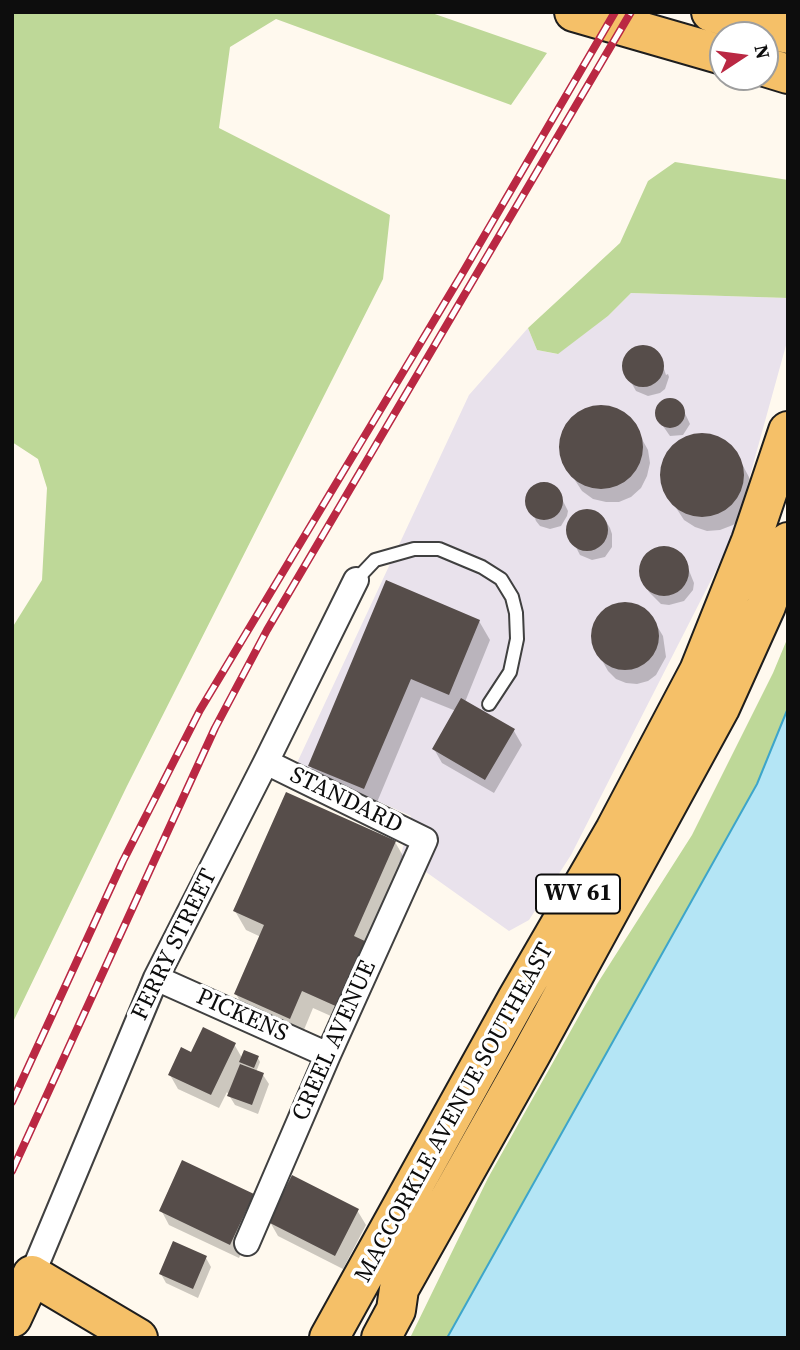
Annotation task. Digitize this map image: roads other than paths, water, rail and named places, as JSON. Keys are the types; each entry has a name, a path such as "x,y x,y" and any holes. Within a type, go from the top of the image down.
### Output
{"main road":[{"path":"574,12 709,51"},
{"path":"711,12 786,33"},
{"name":"MACCORKLE AVENUE SOUTHEAST","path":"337,1333 511,1011 615,830 699,671 751,541 788,430"},
{"name":"MACCORKLE AVENUE SOUTHEAST","path":"337,1333 379,1307 399,1289 531,1055 720,708 766,606 788,542"},
{"path":"32,1275 138,1338"},
{"name":"FERRY STREET","path":"12,1318 32,1275"},
{"name":"MACCORKLE AVENUE SOUTHEAST","path":"381,1338 396,1310 399,1289"}],"street":[{"name":"FERRY STREET","path":"32,1275 156,978 356,580"},
{"name":"STANDARD","path":"266,762 425,840"},
{"name":"CREEL AVENUE","path":"247,1244 425,840"},
{"name":"PICKENS","path":"156,978 328,1055"}],"lane":[{"path":"356,580 375,560 414,549 439,549 482,567 501,579 512,597 517,639 510,672 489,704"}],"water":[{"path":"788,708 788,1338 447,1338 757,784"}],"railway":[{"path":"12,1102 123,861 200,710 462,274 615,12"},
{"path":"12,1171 215,728 267,630 631,12"}]}
